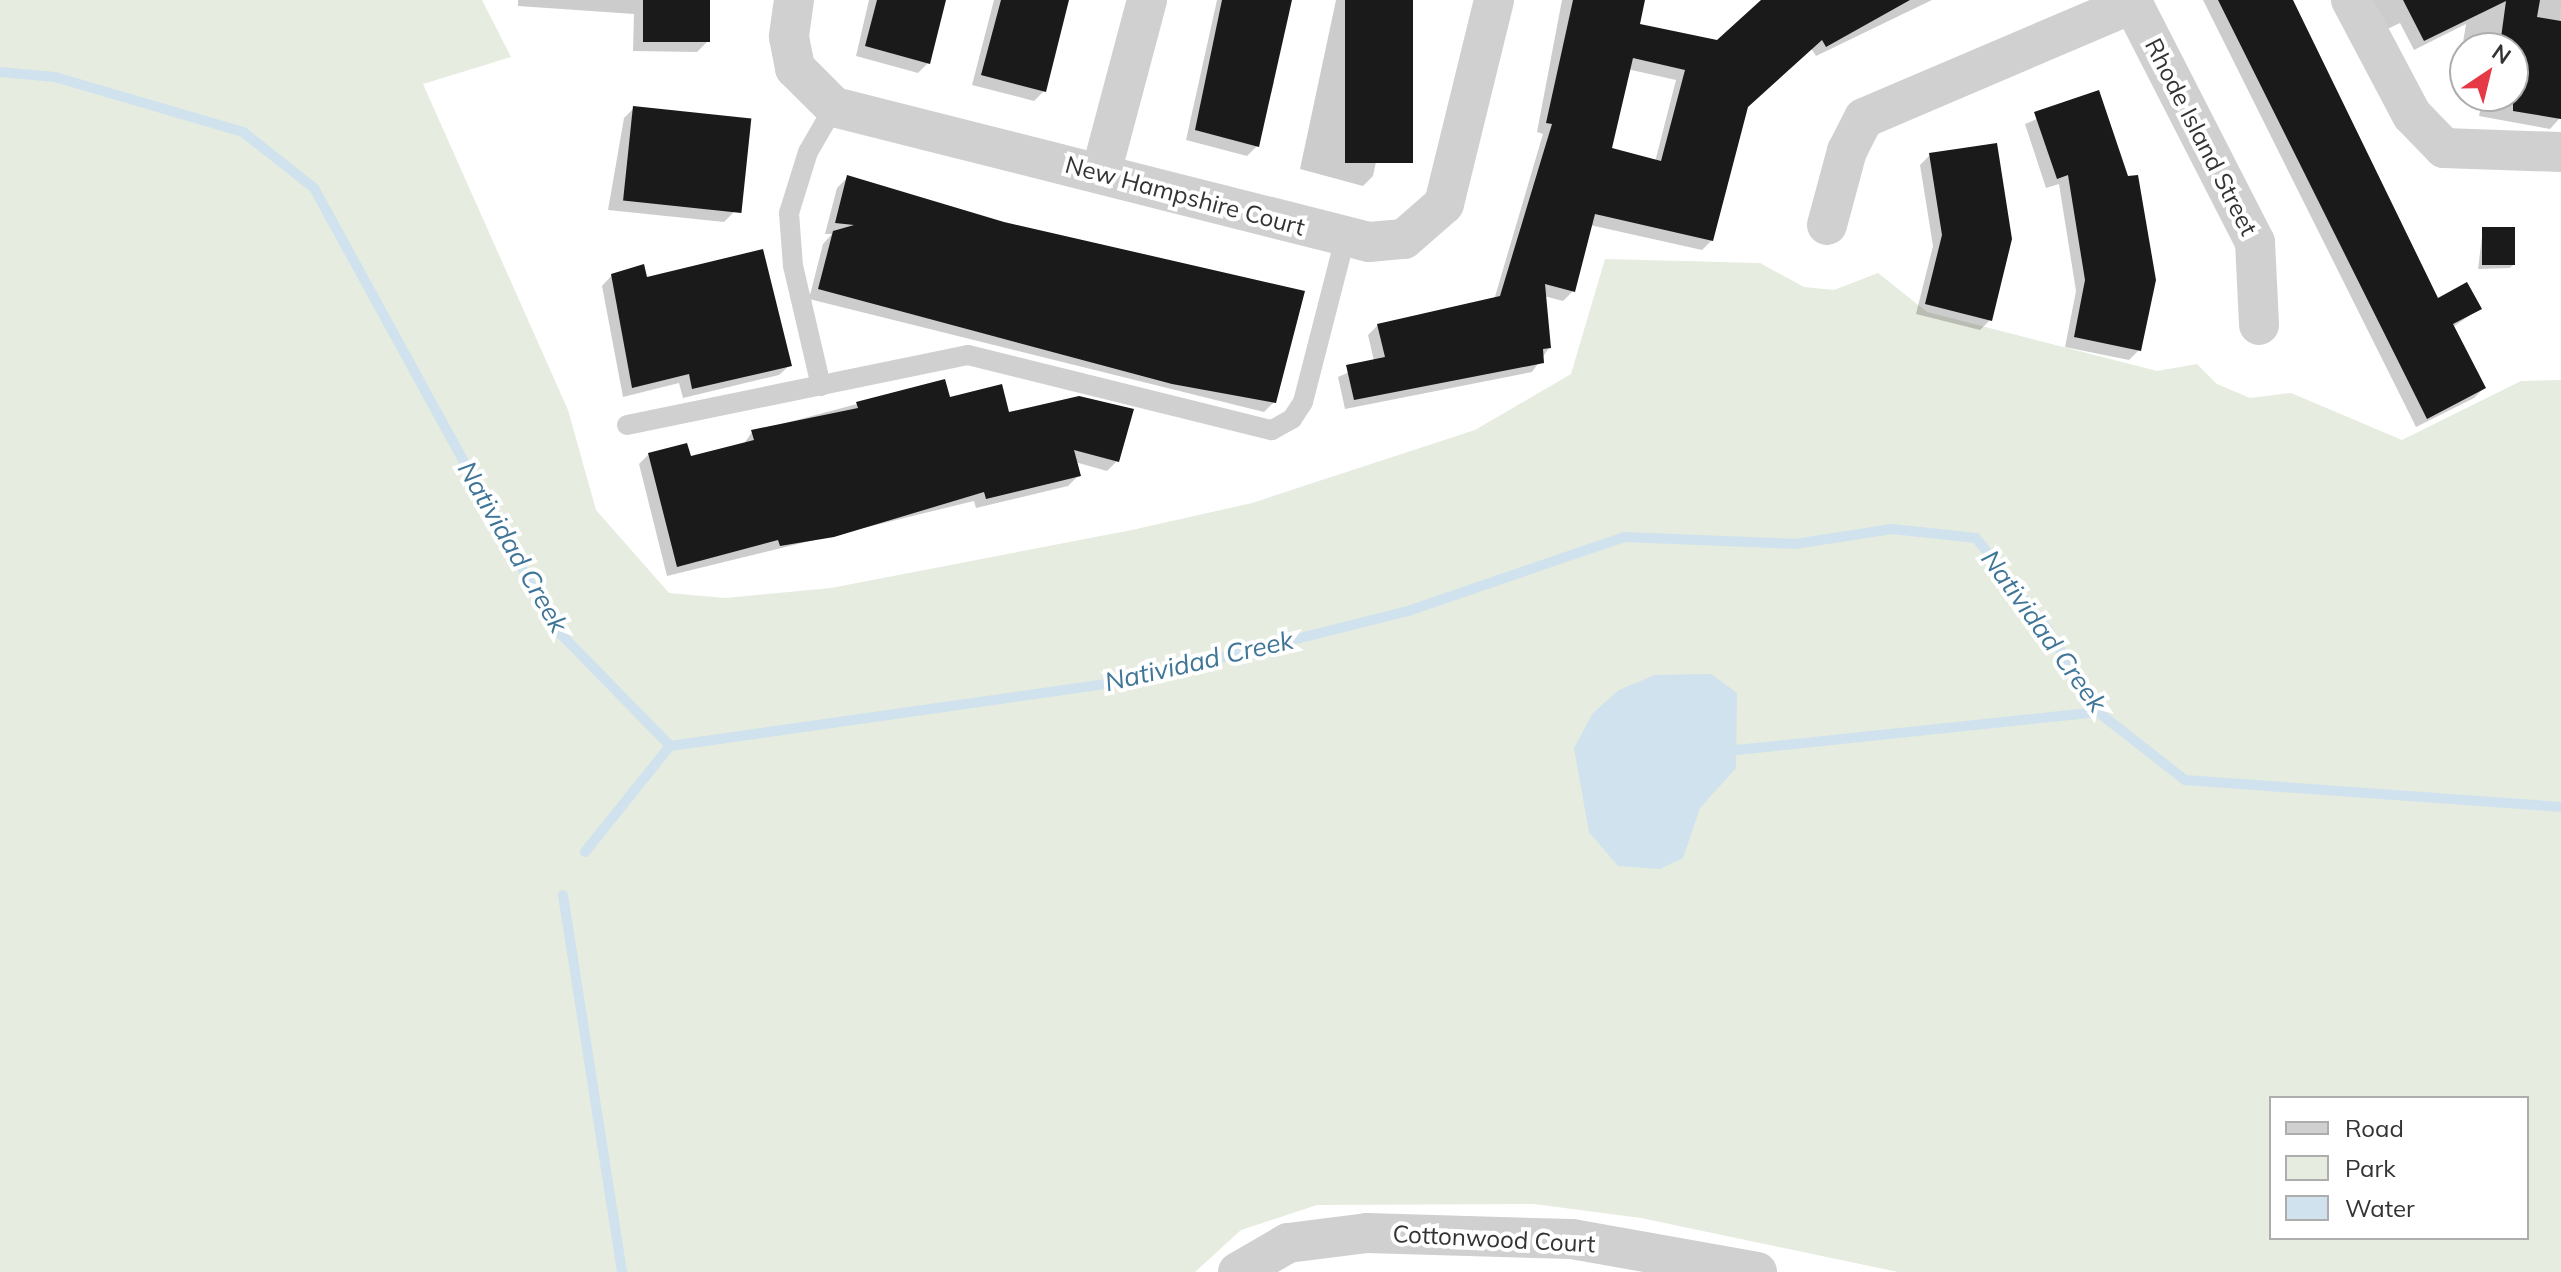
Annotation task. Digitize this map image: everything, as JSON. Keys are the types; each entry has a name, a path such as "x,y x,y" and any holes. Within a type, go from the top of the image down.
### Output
{"street":[{"path":"794,0 789,37 795,68 834,107"},
{"path":"1101,173 1147,0"},
{"name":"New Hampshire Court","path":"834,107 1345,238 1404,239 1444,204 1494,0"},
{"path":"2351,0 2412,115 2444,148 2561,152"},
{"path":"1827,225 1847,151 1864,118 2132,2"},
{"name":"Rhode Island Street","path":"2132,2 2255,242 2259,325"},
{"name":"Cottonwood Court","path":"1238,1272 1288,1243 1367,1233 1572,1239 1757,1272"}],"lane":[{"path":"821,386 791,256 789,213 808,152 834,107"},
{"path":"627,425 968,355 1272,430 1292,419 1303,402 1345,238"}],"green space":[{"path":"0,0 482,0 511,57 423,84 568,410 596,510 669,593 725,598 831,588 1132,530 1252,503 1475,430 1571,374 1605,259 1760,263 1804,287 1834,290 1878,273 1927,312 2157,371 2197,364 2217,384 2250,398 2291,393 2402,440 2521,381 2561,380 2561,1272 1898,1272 1641,1218 1534,1204 1317,1205 1241,1230 1195,1272 0,1272"}],"water":[{"path":"1711,674 1737,693 1736,768 1700,808 1683,858 1660,869 1618,866 1589,832 1574,748 1593,713 1619,690 1655,675"}],"building":[{"path":"643,0 710,0 710,42 643,42"},
{"path":"877,0 946,0 930,64 865,46"},
{"path":"1001,0 1069,0 1046,92 981,75"},
{"path":"1222,0 1292,0 1259,147 1195,130"},
{"path":"1345,0 1413,0 1413,163 1345,163"},
{"path":"1573,0 1645,0 1640,24 1717,40 1761,0 1910,0 1826,47 1822,40 1748,107 1713,241 1595,214 1575,292 1545,284 1551,348 1543,349 1544,363 1354,400 1346,365 1385,357 1377,324 1500,296 1552,124 1546,123","holes":["1633,58 1685,70 1661,161 1612,148"]},
{"path":"2218,0 2293,0 2438,298 2467,282 2482,309 2453,324 2486,388 2427,419"},
{"path":"2403,0 2540,0 2537,17 2561,21 2561,119 2519,112 2529,112 2529,32 2502,32 2506,1 2424,41"},
{"path":"2099,90 2128,176 2138,175 2156,280 2141,351 2074,337 2085,280 2068,175 2057,179 2034,112"},
{"path":"633,106 751,118 741,213 623,200"},
{"path":"1997,143 2012,239 1992,321 1925,304 1942,235 1929,153"},
{"path":"847,175 1004,222 1305,291 1276,403 1172,384 818,289 833,231 854,225 835,223"},
{"path":"2482,227 2515,227 2515,265 2482,265"},
{"path":"763,249 792,366 692,389 689,374 632,388 611,274 644,264 647,277"},
{"path":"945,379 950,397 1002,384 1009,412 1079,396 1134,409 1119,462 1074,450 1081,476 986,499 984,492 834,537 780,546 778,540 677,567 648,453 687,443 691,456 754,440 751,430 858,408 856,402"}],"waterway":[{"name":"Natividad Creek","path":"0,72 55,77 243,132 314,188 555,628 670,746"},
{"name":"Natividad Creek","path":"670,746 1129,681 1408,611 1624,537 1795,544 1892,529 1976,538 2045,625 2098,712 2185,780 2561,807"},
{"path":"1737,750 2098,712"},
{"path":"585,852 670,746"},
{"path":"563,895 622,1272"}]}
